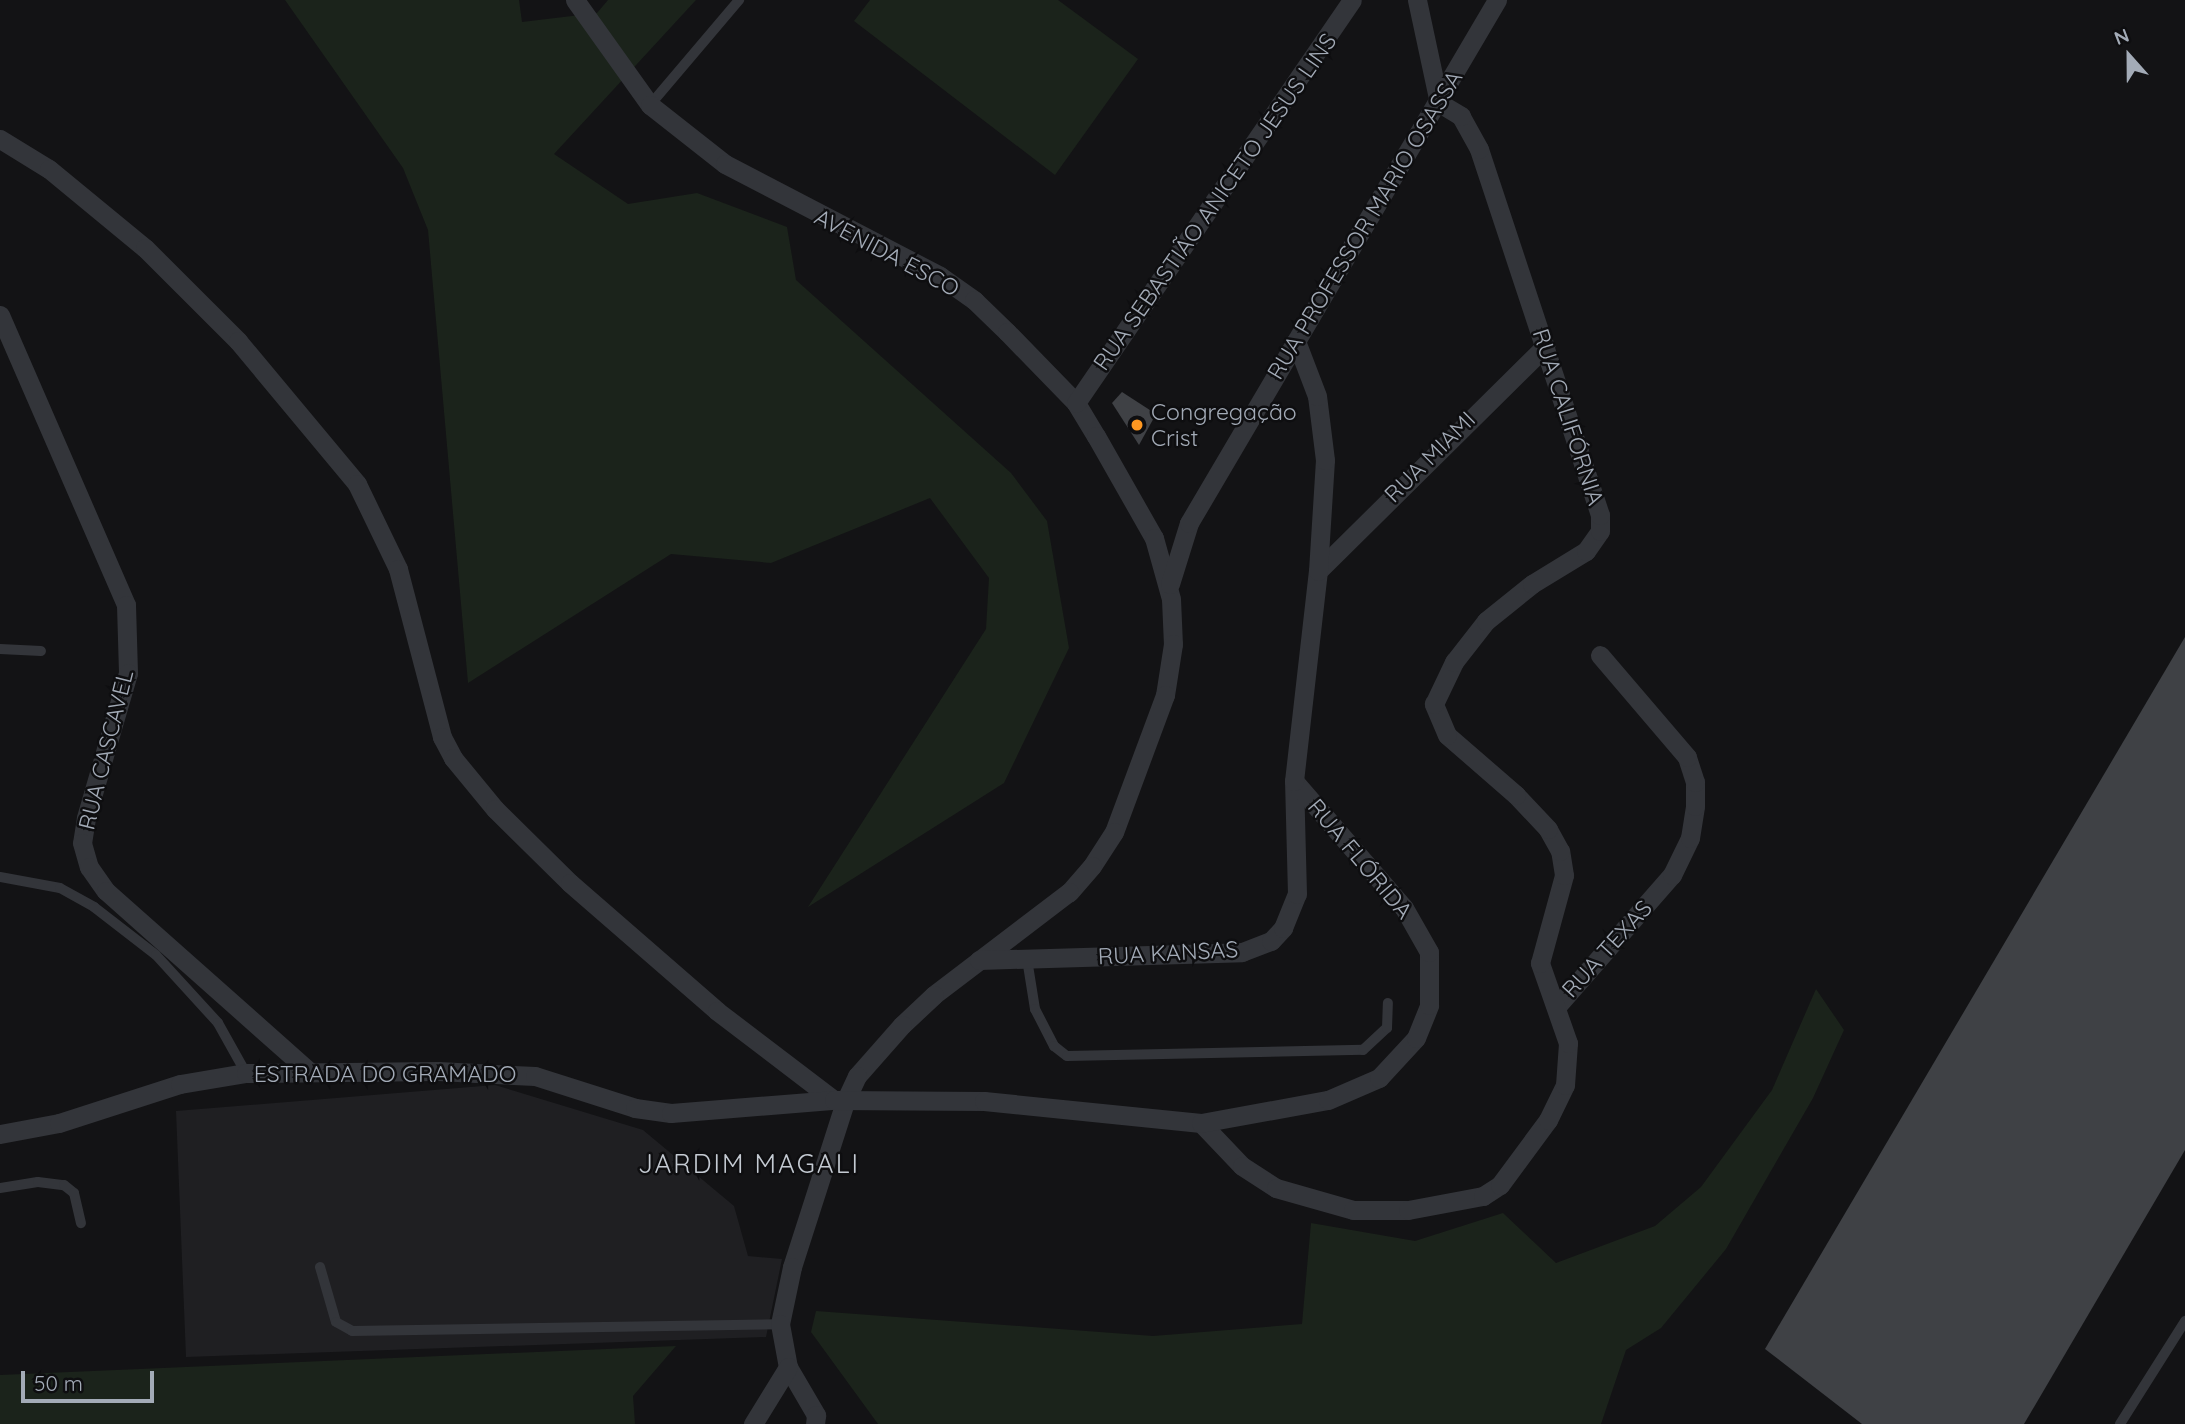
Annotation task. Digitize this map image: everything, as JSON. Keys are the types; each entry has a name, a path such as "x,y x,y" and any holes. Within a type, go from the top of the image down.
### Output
{"street":[{"name":"AVENIDA ESCO","path":"575,0 650,105 725,164 963,292 1076,402 1154,538 1168,587"},
{"name":"RUA SEBASTIÃO ANICETO JESUS LINS","path":"1076,402 1352,0"},
{"path":"1417,0 1439,103"},
{"name":"RUA PROFESSOR MARIO OSASSA","path":"1168,587 1189,523 1439,103 1497,0"},
{"name":"RUA CALIFÓRNIA","path":"1439,103 1454,110 1470,128 1600,515 1600,531 1586,551 1532,584 1486,621 1454,662 1434,704 1447,735 1516,795 1548,829 1560,851 1564,875 1540,963 1558,1005"},
{"path":"0,139 60,178 145,248 238,341 357,484 398,569 442,737 453,758 495,809 570,883 717,1011 840,1101"},
{"name":"RUA CASCAVEL","path":"0,316 126,606 128,673 86,818 82,843 89,867 106,891 310,1072"},
{"name":"RUA FLÓRIDA","path":"840,1101 1029,1103 1201,1123 1279,1112 1360,1089 1400,1060 1416,1038 1429,1005 1429,952 1421,932 1294,781 1318,570 1324,428 1296,341"},
{"name":"RUA MIAMI","path":"1318,570 1545,346"},
{"path":"1154,538 1189,523"},
{"path":"821,1421 788,1367 780,1324 792,1267 840,1101 857,1076 902,1025 979,960 1069,891 1114,832 1165,695 1173,644 1168,587"},
{"name":"RUA TEXAS","path":"1201,1123 1242,1166 1276,1188 1317,1203 1353,1210 1408,1210 1483,1196 1500,1185 1527,1153 1565,1085 1568,1043 1558,1005 1672,875 1690,838 1695,806 1695,782 1687,757 1600,655"},
{"name":"RUA KANSAS","path":"979,960 1242,952 1271,941 1283,928 1297,894 1294,781"},
{"name":"ESTRADA DO GRAMADO","path":"0,1134 59,1123 180,1084 246,1073 438,1071 535,1076 635,1108 671,1113 840,1101"},
{"path":"753,1424 788,1367"}],"lane":[{"path":"650,105 739,0"},
{"path":"0,649 41,652"},
{"path":"0,877 60,888 94,907 156,955 218,1023 246,1073"},
{"path":"1027,959 1035,1009 1054,1046 1067,1056 1363,1050 1387,1028 1388,1003"},
{"path":"0,1188 38,1182 64,1185 74,1193 81,1223"},
{"path":"320,1267 336,1322 352,1331 780,1324"},
{"path":"2120,1424 2185,1321"}],"shaded area":[{"path":"285,0 519,0 522,22 597,13 608,0 696,0 554,154 628,204 697,193 787,227 796,280 1011,473 1047,521 1069,648 1004,783 808,907 986,629 989,578 930,498 771,563 671,554 468,683 428,230 403,168"},
{"path":"870,0 1058,0 1138,59 1055,175 854,21"},
{"path":"1816,989 1844,1030 1813,1098 1726,1249 1661,1328 1626,1350 1601,1424 878,1424 811,1332 816,1311 1153,1336 1302,1324 1311,1223 1415,1241 1503,1213 1556,1263 1655,1226 1701,1187 1772,1090"},
{"path":"495,1085 643,1130 734,1206 748,1256 782,1259 766,1337 186,1357 176,1111"},
{"path":"676,1346 633,1396 635,1424 0,1424 0,1375"}],"building":[{"name":"Congregação Crist","path":"1122,392 1156,414 1139,445 1112,403"},
{"path":"2185,637 2185,1150 2024,1424 1862,1424 1765,1349"}],"place":[{"name":"Congregação Crist","path":"1137,425"}],"district":[{"name":"JARDIM MAGALI","path":"749,1164"}]}
